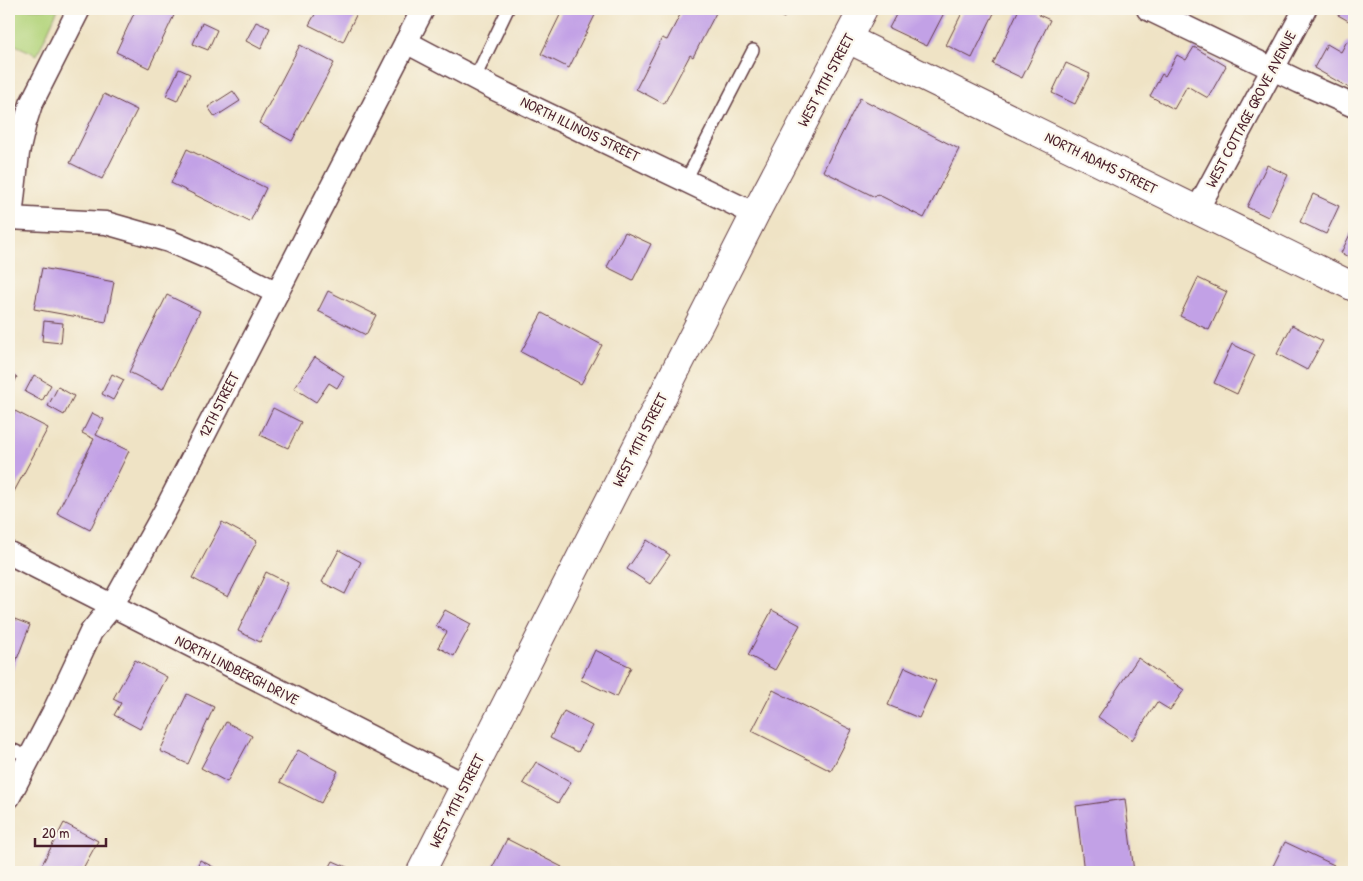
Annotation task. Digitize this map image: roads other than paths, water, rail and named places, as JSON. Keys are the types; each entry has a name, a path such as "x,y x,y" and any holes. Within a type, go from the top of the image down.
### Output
{"street":[{"path":"79,9 24,123 18,153 10,218 106,223 169,242 214,260 277,293"},
{"name":"12TH STREET","path":"9,797 53,713 91,632 112,606 166,508 422,9"},
{"name":"WEST 11TH STREET","path":"421,872 756,214 864,9"},
{"path":"1148,9 1354,106"},
{"name":"WEST COTTAGE GROVE AVENUE","path":"1197,210 1305,9"},
{"name":"NORTH ADAMS STREET","path":"848,39 1354,287"},
{"name":"NORTH ILLINOIS STREET","path":"406,42 475,78 756,214"},
{"name":"NORTH LINDBERGH DRIVE","path":"9,553 465,785"}],"lane":[{"path":"475,78 508,9"},
{"path":"686,180 753,50"},
{"path":"9,748 29,757"}]}
